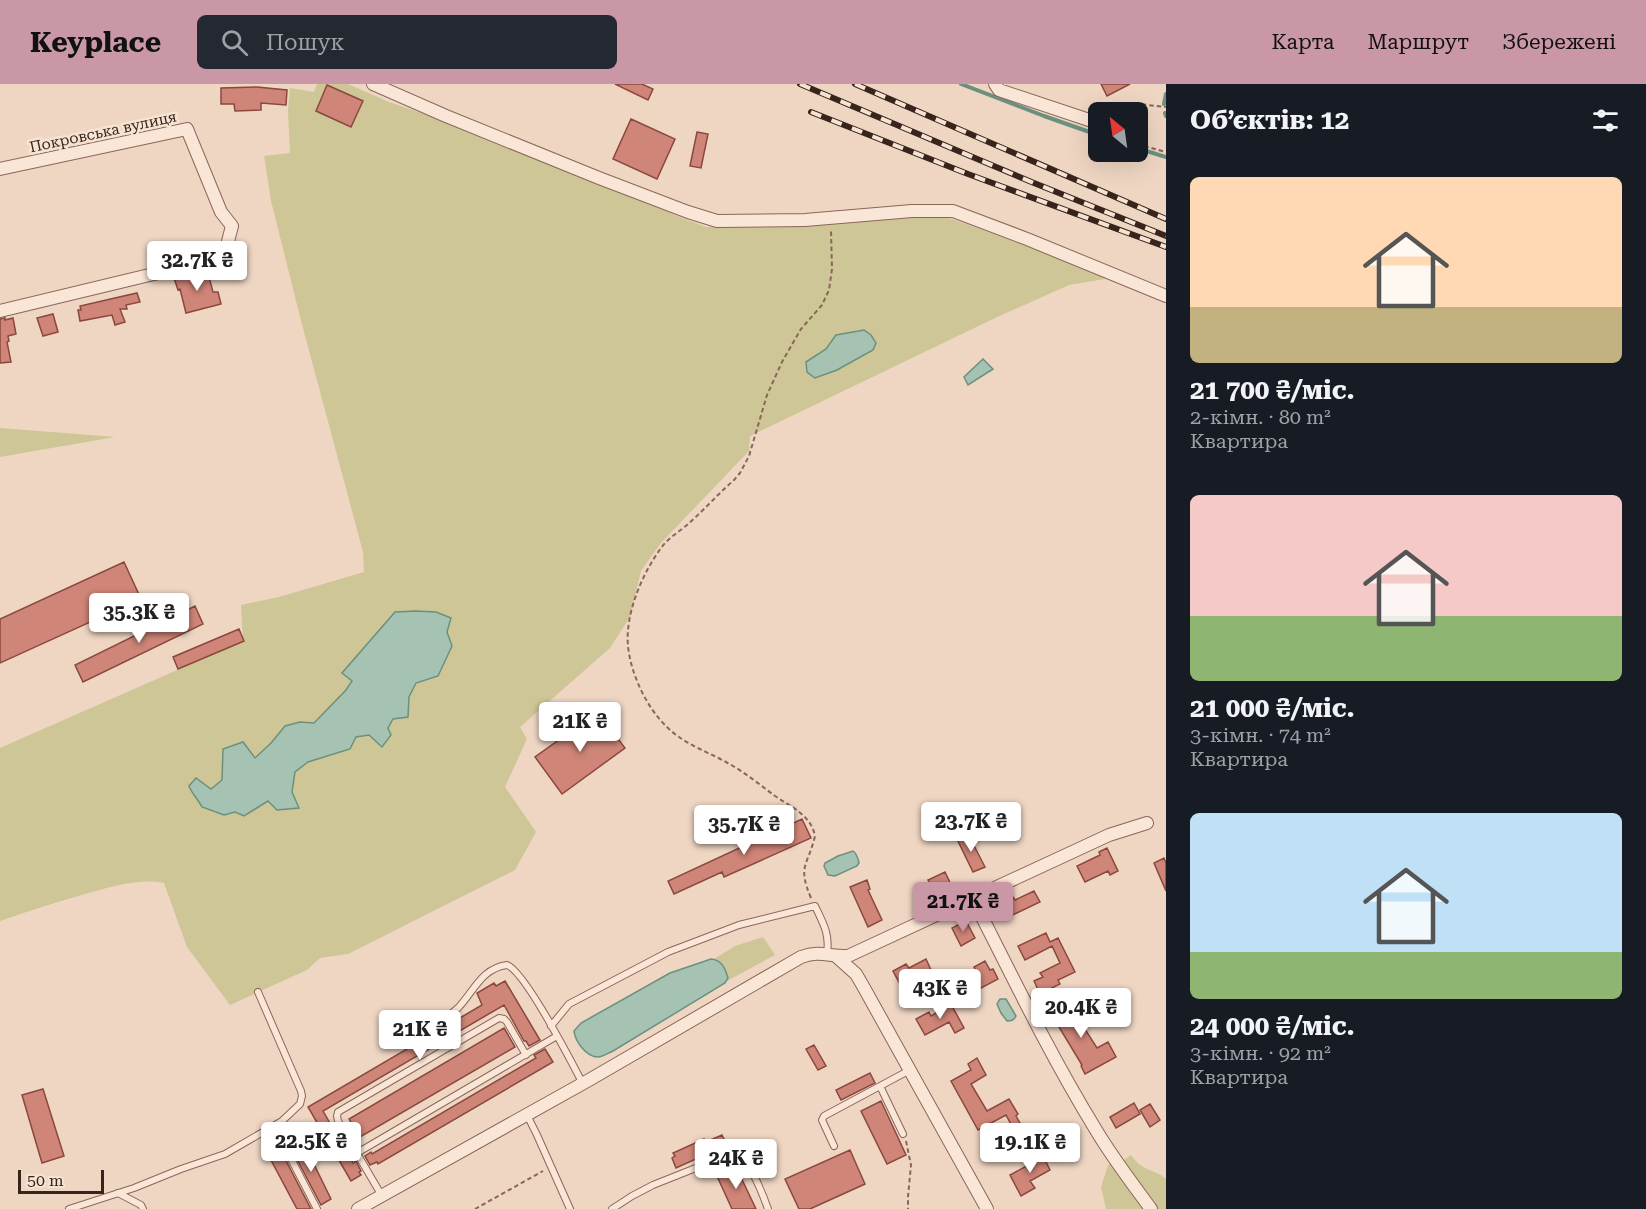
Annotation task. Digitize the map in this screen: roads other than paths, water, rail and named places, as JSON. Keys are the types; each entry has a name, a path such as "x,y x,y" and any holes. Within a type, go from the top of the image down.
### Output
{"street":[{"path":"373,84 468,125 688,213 717,220 805,220 912,211 953,211 1166,296"},
{"path":"996,84 999,90 1088,120"},
{"name":"Покровська вулиця","path":"0,169 187,129 221,212 232,226 226,249 216,259 0,311"},
{"path":"358,1209 584,1084 801,957 811,953 848,957 1109,835 1147,823"},
{"path":"973,899 1070,1086 1097,1132 1151,1209"},
{"path":"832,955 856,974 987,1209"}],"lane":[{"path":"552,1026 569,1004 668,952 739,925 815,906 827,934 832,955"},
{"path":"400,1041 438,1023 459,1007 481,978 498,967 507,965 519,974 552,1026 584,1084"},
{"path":"69,1209 218,1157 274,1126 300,1104 302,1096 258,993"},
{"path":"382,1196 337,1116 338,1112 499,1018 507,1022 526,1055"},
{"path":"357,1153 557,1036"},
{"path":"834,1146 822,1120 824,1116 910,1070"},
{"path":"880,1086 903,1134"},
{"path":"527,1115 570,1209"},
{"path":"274,1126 317,1209"},
{"path":"612,1209 653,1185 736,1152 740,1154 749,1168 768,1209"},
{"path":"118,1192 144,1209"}],"waterway":[{"path":"961,84 1088,131"},
{"path":"1164,104 1166,94"},
{"path":"1148,151 1166,157"}],"railway":[{"path":"800,84 1166,236"},
{"path":"855,84 1166,219"},
{"path":"811,112 968,174 1166,247"}]}
